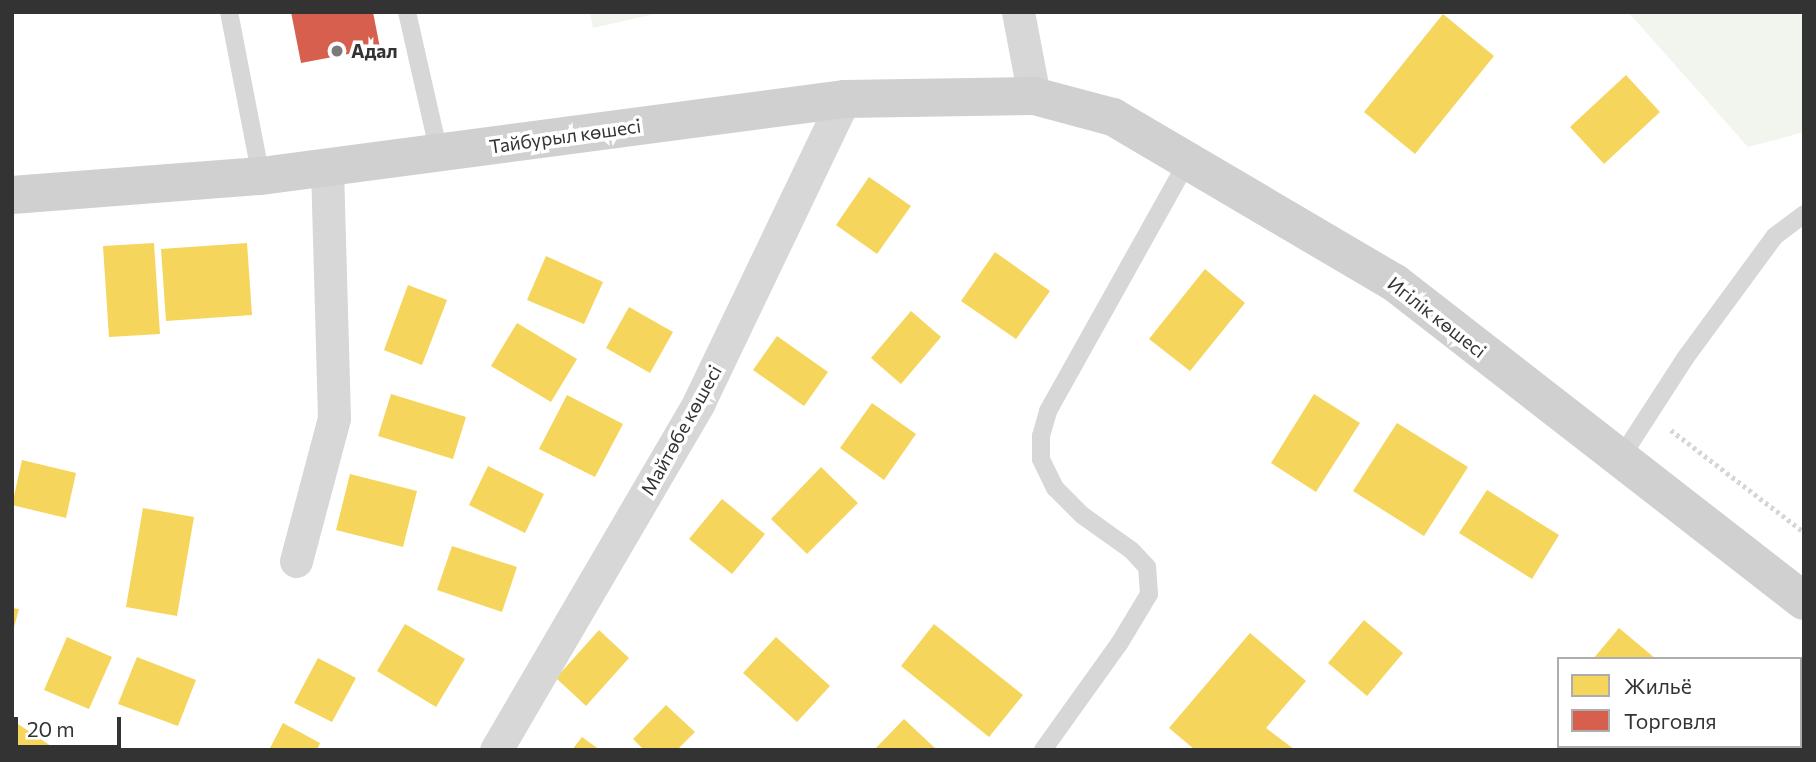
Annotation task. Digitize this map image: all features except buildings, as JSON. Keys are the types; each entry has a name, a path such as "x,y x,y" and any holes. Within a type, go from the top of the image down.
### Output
{"main road":[{"name":"Тайбурыл көшесі","path":"12,195 261,176 844,99 1034,96"},
{"name":"Игілік көшесі","path":"1034,96 1113,117 1189,159 1395,283 1804,601"}],"street":[{"path":"1018,12 1034,96"},
{"name":"Майтөбе көшесі","path":"496,750 699,402 844,99"},
{"path":"296,561 334,418 327,166"}],"lane":[{"path":"229,12 261,176"},
{"path":"407,12 439,153"},
{"path":"1043,750 1119,644 1149,594 1147,567 1131,550 1082,515 1055,488 1041,459 1041,436 1048,411 1189,159"},
{"path":"1620,459 1686,357 1775,236 1804,214"}],"path":[{"path":"1650,413 1804,532"}],"shaded area":[{"path":"590,12 663,12 593,28"},
{"path":"1628,12 1804,12 1804,132 1748,147"}],"place":[{"name":"Адал","path":"337,51"}]}
